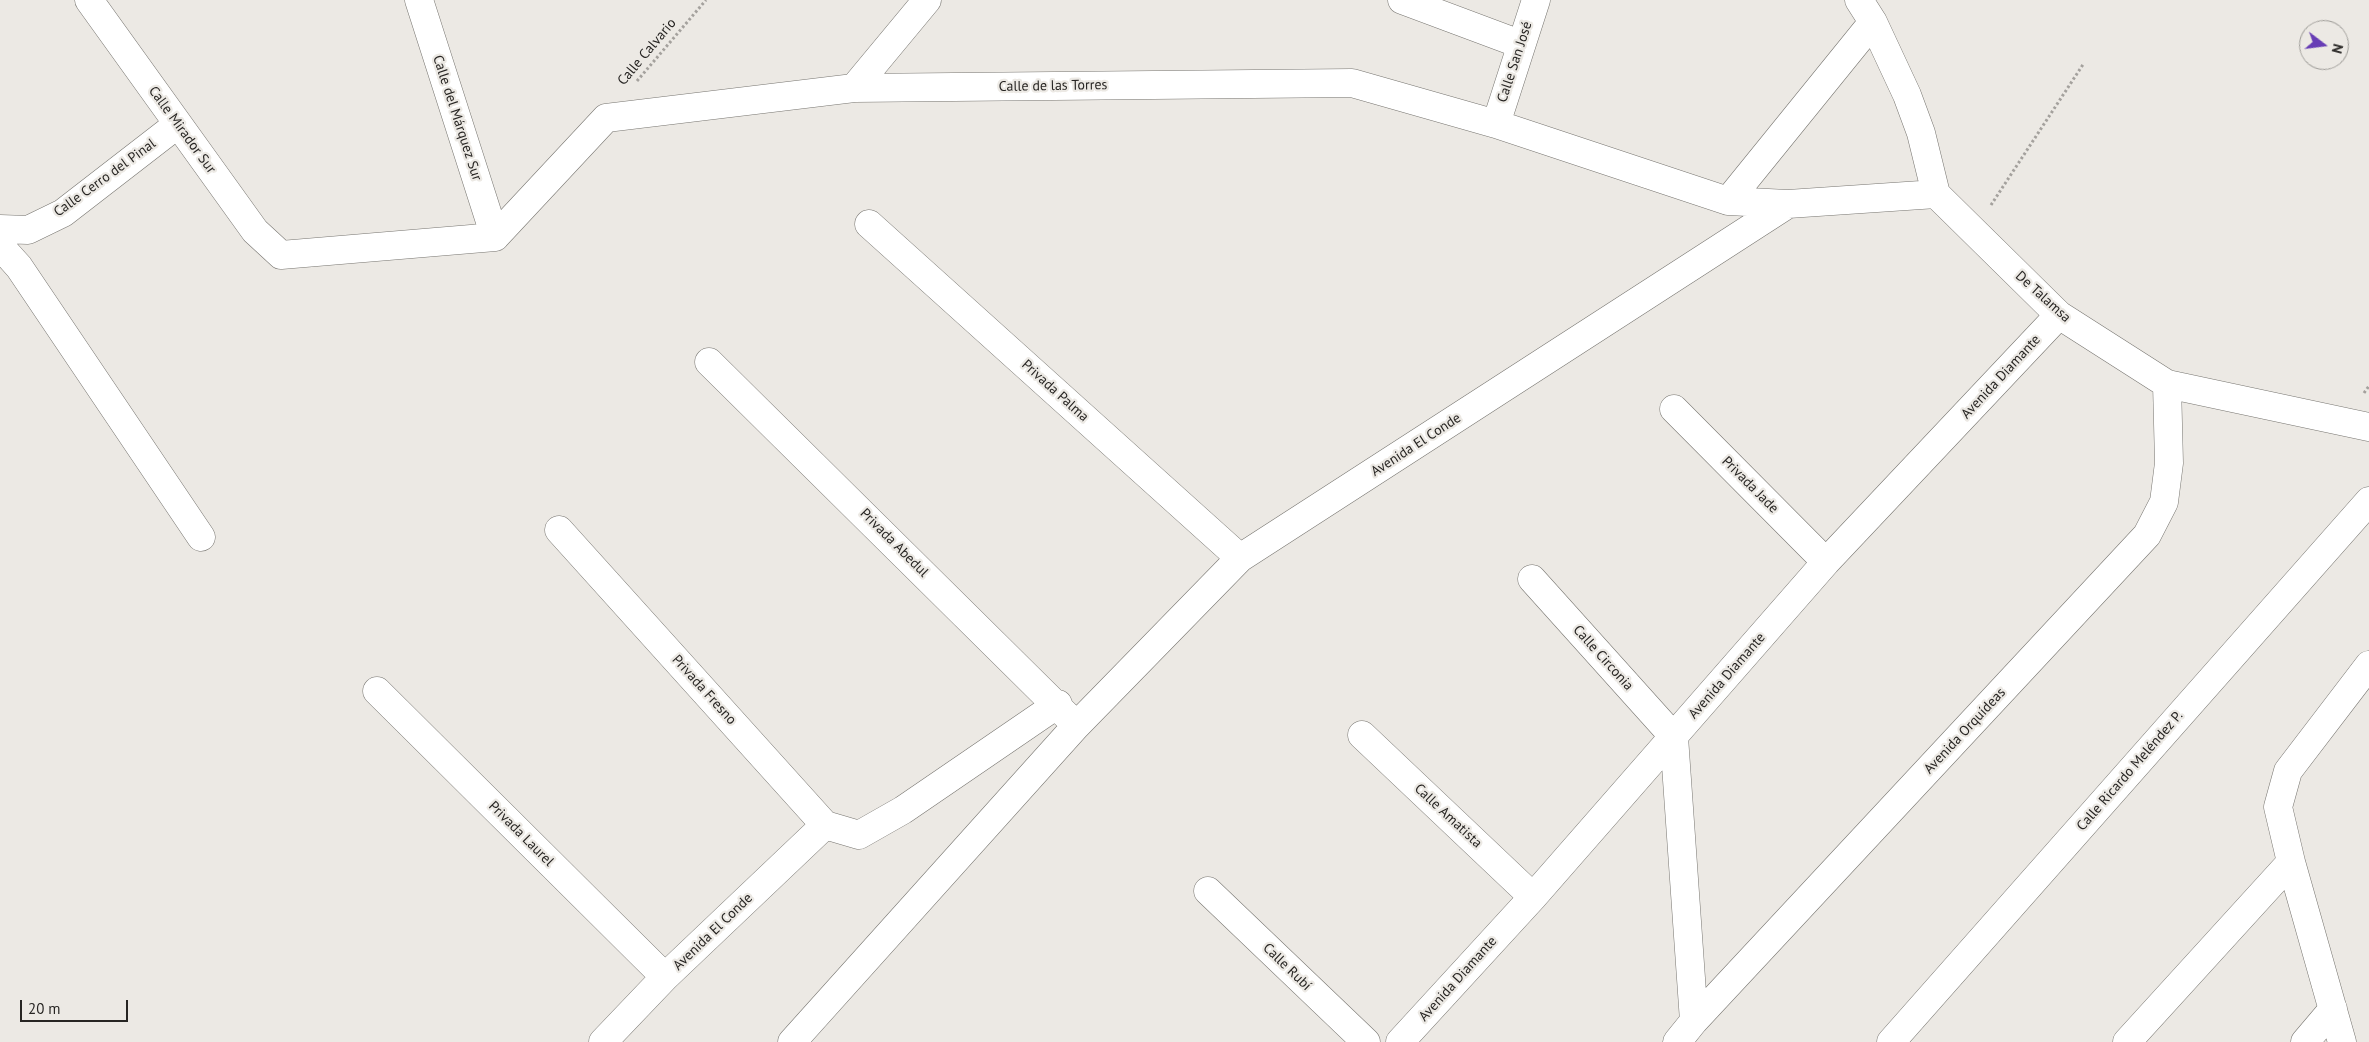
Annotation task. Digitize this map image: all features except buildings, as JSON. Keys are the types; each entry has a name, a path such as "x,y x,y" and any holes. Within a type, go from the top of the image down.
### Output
{"street":[{"name":"Calle Mirador Sur","path":"89,0 255,231 281,255 495,237"},
{"name":"Calle del Márquez Sur","path":"419,0 495,237"},
{"path":"854,88 926,0"},
{"path":"1402,0 1520,44"},
{"name":"Calle San José","path":"1496,124 1520,44 1536,0"},
{"path":"1728,201 1866,11 1906,95 1921,133 1936,194"},
{"name":"Calle de las Torres","path":"606,118 854,88 1352,83 1496,124 1728,201 1788,204 1936,194"},
{"path":"495,237 606,118"},
{"name":"Calle Cerro del Pinal","path":"0,229 28,230 63,213 178,124"},
{"name":"De Talamsa","path":"1936,194 2059,315 2167,384 2369,427"},
{"name":"Avenida El Conde","path":"792,1042 1076,726 1240,558 1788,204"},
{"name":"Privada Palma","path":"869,224 1240,558"},
{"path":"0,246 19,267 201,537"},
{"name":"Avenida Diamante","path":"1400,1042 1533,897 1826,562 2059,315"},
{"name":"Privada Abedul","path":"709,362 1058,704 1076,726"},
{"name":"Avenida Orquídeas","path":"1686,1032 2147,535 2164,502 2170,463 2167,384"},
{"name":"Privada Jade","path":"1674,409 1826,562"},
{"name":"Calle Ricardo Meléndez P.","path":"1891,1042 2369,501"},
{"name":"Privada Fresno","path":"559,530 825,825"},
{"name":"Calle Circonia","path":"1532,579 1674,737"},
{"path":"2342,1042 2291,862 2278,807 2288,771 2369,665"},
{"name":"Privada Laurel","path":"377,691 665,977"},
{"path":"825,825 858,835 903,810 1058,704"},
{"name":"Calle Amatista","path":"1362,734 1533,897"},
{"path":"1674,737 1686,1032"},
{"name":"Avenida El Conde","path":"603,1042 665,977 825,825"},
{"path":"2127,1042 2291,862"},
{"name":"Calle Rubí","path":"1208,891 1366,1042"},
{"path":"2305,1042 2333,1009"}],"path":[{"name":"Calle Calvario","path":"606,118 706,0"},
{"path":"1974,232 2084,63"}]}
